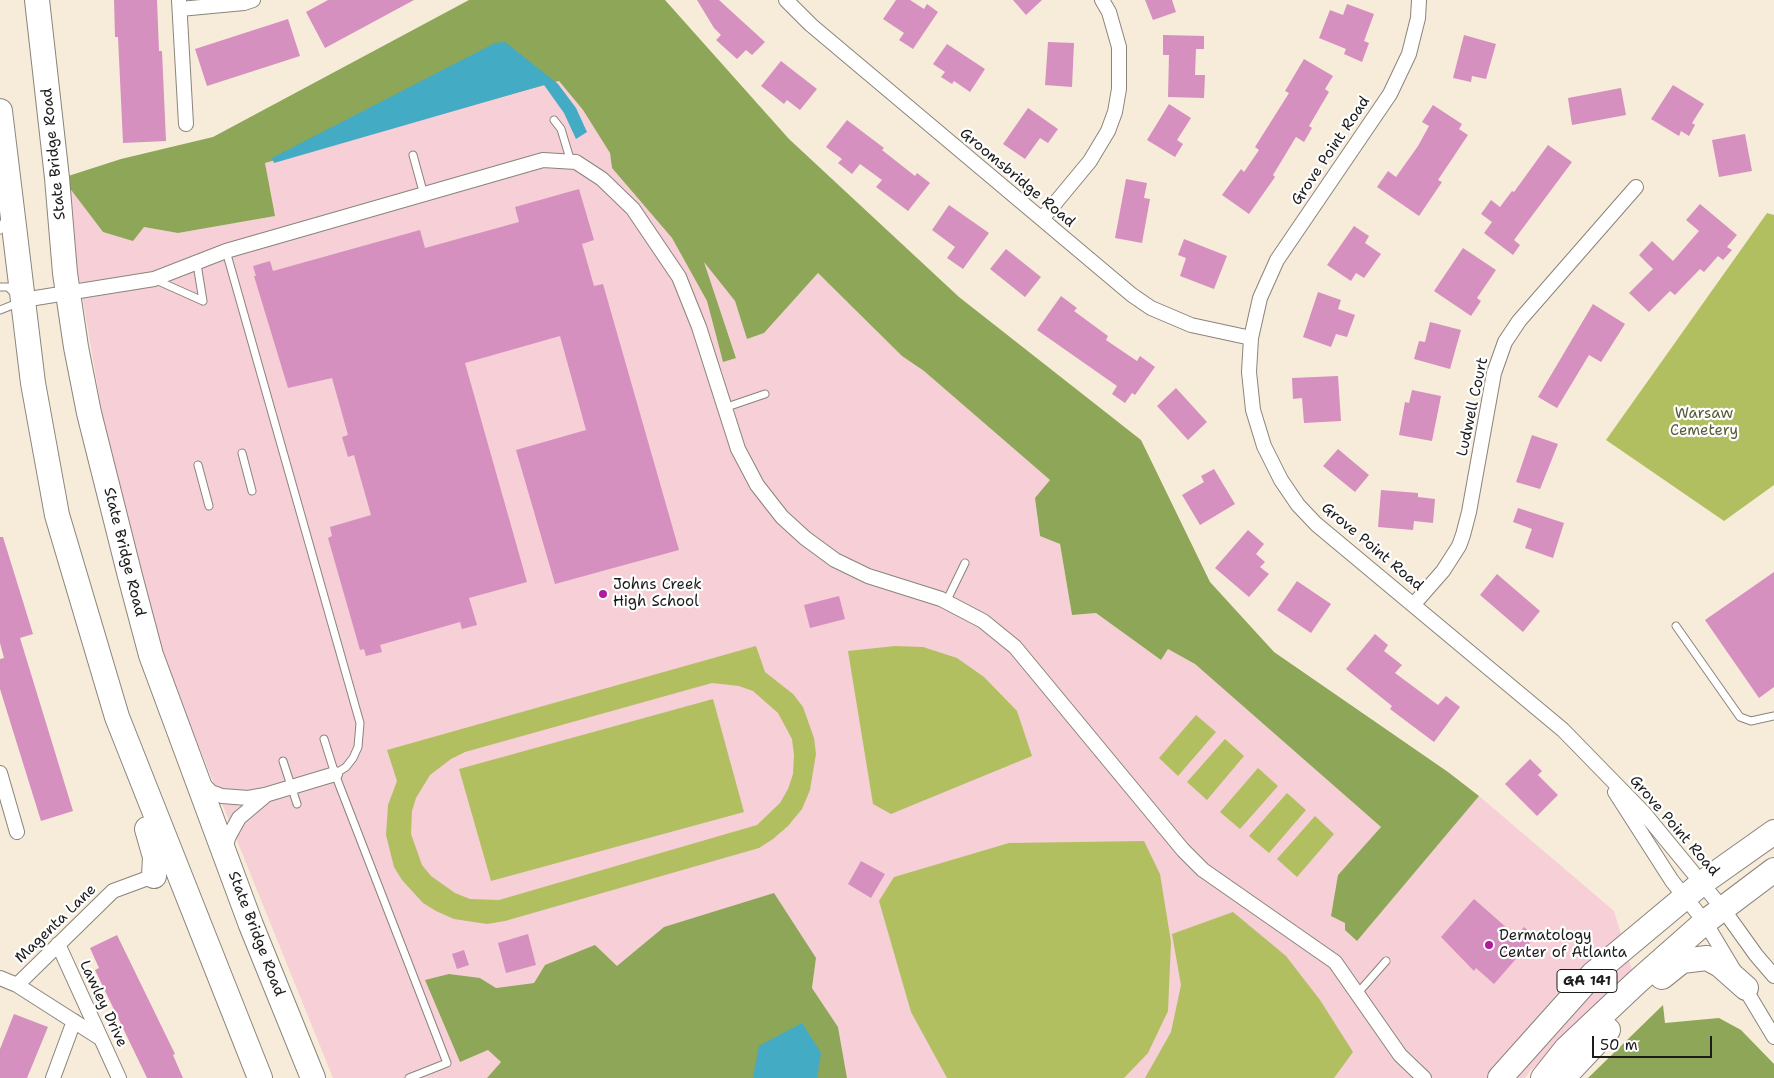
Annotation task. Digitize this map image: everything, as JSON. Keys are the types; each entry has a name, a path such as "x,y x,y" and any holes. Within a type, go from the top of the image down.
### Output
{"highway":[{"name":"State Bridge Road","path":"37,0 68,292 89,413 149,646 224,853 312,1078"},
{"path":"0,111 33,383 57,514 117,717 260,1078"},
{"path":"117,717 113,724 114,745 152,840 155,857 154,876"},
{"name":"GA 141","path":"1500,1078 1593,974 1694,890 1774,832"},
{"name":"GA 141","path":"1543,1078 1566,1050 1714,916 1774,870"},
{"path":"1563,1078 1639,999 1682,961 1707,958 1720,965 1746,988"}],"street":[{"path":"186,124 179,5 244,4 254,0"},
{"name":"Groomsbridge Road","path":"786,0 811,25 1132,295 1151,308 1191,325 1251,338"},
{"path":"1042,220 1090,161 1108,131 1114,112 1119,89 1119,47 1109,12 1102,0"},
{"name":"Grove Point Road","path":"1419,0 1418,18 1409,54 1390,94 1277,260 1260,298 1251,338 1249,372 1253,410 1264,446 1281,480 1298,505 1316,524 1564,730 1644,813 1694,890 1714,916"},
{"path":"23,300 154,279 197,264 226,251 543,160 576,162 602,179 633,209 679,277 699,328 738,449 757,485 782,517 805,538 835,560 868,576 946,602 983,621 1015,647 1184,850 1203,870 1335,962 1400,1055 1424,1078"},
{"name":"Ludwell Court","path":"1414,604 1443,571 1459,546 1463,535 1469,512 1494,373 1505,342 1519,322 1636,187"},
{"name":"Grove Point Road","path":"1598,766 1672,880 1694,890 1714,916"},
{"path":"0,773 3,791 17,832"},
{"path":"197,778 211,792 222,796 248,798 265,796 334,774"},
{"path":"224,853 228,838 239,818 265,796"},
{"name":"Magenta Lane","path":"17,985 113,891 176,867"},
{"path":"1714,916 1756,955 1774,976"},
{"path":"1714,916 1746,988 1774,1037"},
{"name":"Lawley Drive","path":"58,944 119,1078"},
{"path":"0,978 17,985 100,1038"},
{"path":"53,1078 74,1021"}],"lane":[{"path":"554,120 560,130 571,162"},
{"path":"413,154 424,194"},
{"path":"0,230 11,203"},
{"path":"226,251 360,724 358,747 353,758 346,767 334,774"},
{"path":"154,279 203,301 197,264"},
{"path":"0,287 8,287 23,300 0,310"},
{"path":"724,408 765,394"},
{"path":"242,453 252,491"},
{"path":"198,466 209,506"},
{"path":"946,602 965,564"},
{"path":"1676,626 1740,717 1751,721 1774,716"},
{"path":"324,739 334,774 447,1063 409,1078"},
{"path":"283,761 297,804"},
{"path":"1357,994 1386,961"}],"shaded area":[{"name":"Johns Creek High School","path":"559,81 583,110 610,153 612,168 672,238 707,301 723,362 736,357 703,260 735,301 747,339 764,333 818,273 902,356 924,371 1050,480 1037,517 1040,536 1060,544 1072,615 1096,613 1161,660 1168,649 1195,664 1381,827 1338,875 1345,923 1357,941 1479,796 1614,911 1634,977 1530,1071 1525,1078 847,1078 838,1027 812,988 816,958 664,927 617,967 545,965 534,983 496,988 480,978 425,980 460,1062 488,1050 501,1062 487,1078 333,1078 130,576 62,178 103,232 144,227 178,233 274,216 265,163"}],"green space":[{"path":"469,0 665,0 789,139 959,297 1141,440 1210,582 1274,652 1448,772 1479,796 1357,941 1345,930 1345,923 1331,916 1338,875 1381,827 1195,664 1168,649 1161,660 1096,613 1072,615 1060,544 1040,536 1035,498 1050,480 924,371 902,356 818,273 764,333 747,339 735,301 704,262 736,358 723,362 707,301 672,238 612,168 610,153 583,110 559,81 265,163 275,216 178,233 144,227 133,241 103,232 62,178 121,159 213,137"},
{"name":"Warsaw Cemetery","path":"1767,213 1774,215 1774,485 1724,521 1606,440"},
{"path":"756,646 765,672 793,694 803,707 814,738 816,754 810,790 802,809 788,826 759,848 505,921 487,924 454,919 436,911 423,903 402,880 394,867 386,835 388,805 397,781 387,750","holes":["712,683 739,686 753,691 778,713 792,739 794,755 793,774 788,789 780,803 757,825 499,900 470,899 455,893 431,876 422,865 411,834 412,811 416,798 430,775 451,759 465,752"]},
{"path":"895,646 923,647 957,658 984,677 1017,711 1032,756 891,814 873,804 848,651"},
{"path":"713,699 744,812 491,881 459,769"},
{"path":"1196,715 1216,732 1178,776 1159,758"},
{"path":"1225,739 1244,756 1207,800 1187,782"},
{"path":"1258,768 1278,786 1240,829 1220,812"},
{"path":"1287,793 1306,810 1269,853 1249,836"},
{"path":"1315,816 1334,834 1297,877 1277,859"},
{"path":"1144,841 1160,874 1171,942 1168,1011 1148,1053 1124,1078 947,1078 911,1012 879,901 894,877 1009,843"},
{"path":"774,893 816,958 812,988 838,1027 847,1078 487,1078 501,1062 488,1050 460,1062 425,980 449,974 480,978 496,988 534,983 545,965 595,945 617,966 664,927"},
{"path":"1233,912 1286,956 1320,1000 1353,1052 1334,1078 1145,1078 1171,1032 1181,985 1172,934"},
{"path":"1663,1005 1665,1023 1719,1018 1741,1030 1774,1064 1774,1078 1588,1078"}],"water":[{"path":"505,42 558,84 576,108 587,132 576,139 564,113 544,85 274,163 272,158 495,43"},
{"path":"802,1023 821,1053 817,1078 753,1078 759,1046"}],"building":[{"path":"114,0 157,0 159,51 162,51 166,141 123,143 118,37 115,37"},
{"path":"328,0 414,0 325,48 306,12"},
{"path":"697,0 719,0 765,42 752,55 746,50 737,59 716,40 721,35 714,28"},
{"path":"896,0 910,0 924,9 927,4 938,12 913,49 899,40 904,33 883,19"},
{"path":"1013,0 1042,0 1026,15"},
{"path":"1145,0 1172,0 1176,12 1153,20"},
{"path":"1347,4 1374,14 1364,41 1369,43 1362,62 1344,54 1346,49 1319,38 1330,10 1343,15"},
{"path":"288,19 300,56 207,86 195,49"},
{"path":"1163,35 1204,36 1204,49 1196,49 1195,75 1205,75 1204,98 1168,97 1169,55 1163,55"},
{"path":"1464,35 1496,44 1486,79 1472,76 1471,82 1453,78"},
{"path":"1048,42 1074,43 1072,87 1045,85"},
{"path":"947,44 985,69 970,92 954,81 952,84 941,77 945,72 933,64"},
{"path":"1304,59 1333,76 1325,89 1329,92 1309,126 1312,128 1304,142 1296,137 1273,175 1275,177 1249,214 1222,195 1241,169 1244,172 1259,150 1255,147 1289,93 1285,91"},
{"path":"781,61 817,89 800,110 787,100 784,104 761,86"},
{"path":"1673,85 1704,104 1692,123 1695,125 1689,136 1681,131 1679,136 1651,119"},
{"path":"1621,88 1626,115 1572,125 1568,98"},
{"path":"1169,104 1191,118 1177,140 1183,144 1175,157 1147,140"},
{"path":"1433,105 1462,124 1459,129 1468,135 1438,180 1442,182 1419,216 1377,187 1388,171 1396,177 1418,146 1429,126 1422,122"},
{"path":"1028,108 1058,129 1048,143 1040,138 1025,159 1003,144"},
{"path":"847,120 884,148 882,150 915,176 917,173 930,183 908,211 876,187 882,180 860,164 852,174 838,163 842,159 826,147"},
{"path":"1745,134 1752,171 1719,177 1712,140"},
{"path":"1548,145 1572,162 1514,240 1520,245 1513,255 1484,233 1492,222 1481,214 1491,200 1500,207 1512,191 1514,192"},
{"path":"1126,179 1147,183 1144,198 1150,199 1142,243 1115,238"},
{"path":"579,189 594,240 582,244 594,286 603,284 679,550 555,584 516,450 586,430 560,336 465,363 527,582 469,598 477,625 462,629 460,622 380,645 382,652 366,656 364,649 360,650 328,538 332,536 330,527 371,515 354,455 348,457 342,437 348,435 332,378 288,388 254,276 256,276 253,266 270,261 273,271 420,230 425,248 519,222 515,207"},
{"path":"1700,204 1737,235 1727,247 1732,250 1723,260 1718,256 1704,272 1700,269 1675,295 1670,291 1649,312 1629,293 1653,269 1639,255 1652,241 1673,261 1699,231 1686,220"},
{"path":"949,205 989,233 963,269 947,258 955,247 932,230"},
{"path":"1354,226 1369,236 1365,243 1381,254 1364,278 1356,273 1351,281 1327,265"},
{"path":"1184,239 1227,256 1214,289 1180,276 1186,258 1178,255"},
{"path":"1463,248 1496,270 1477,298 1481,301 1471,316 1434,291"},
{"path":"1006,249 1041,277 1025,297 990,269"},
{"path":"1318,292 1341,300 1338,309 1355,315 1347,337 1336,334 1331,347 1303,337"},
{"path":"1061,296 1077,308 1074,311 1108,336 1106,340 1137,361 1140,356 1155,367 1135,395 1132,393 1125,403 1112,394 1117,386 1037,330"},
{"path":"1593,304 1625,324 1601,362 1589,355 1557,408 1538,397"},
{"path":"1430,322 1461,330 1450,369 1414,359 1419,341 1425,342"},
{"path":"1338,376 1341,421 1304,423 1302,398 1293,399 1292,378"},
{"path":"1176,388 1207,422 1188,440 1157,406"},
{"path":"1412,390 1441,396 1432,441 1399,435 1405,402 1409,403"},
{"path":"1532,435 1558,444 1540,489 1516,482"},
{"path":"1338,449 1369,475 1355,492 1323,466"},
{"path":"1214,469 1235,504 1200,525 1182,495 1204,482 1201,476"},
{"path":"1381,490 1418,493 1418,497 1435,499 1433,523 1414,521 1413,530 1378,527"},
{"path":"1518,508 1564,523 1553,558 1525,548 1532,529 1513,522"},
{"path":"1248,530 1264,544 1256,554 1265,562 1260,567 1269,574 1249,597 1215,568"},
{"path":"0,537 3,537 33,634 20,638 73,811 41,821 0,689 0,659 4,658 0,643"},
{"path":"1774,572 1774,687 1759,698 1705,620"},
{"path":"1497,574 1540,611 1523,632 1480,595"},
{"path":"1297,581 1331,604 1311,633 1277,610"},
{"path":"839,596 845,619 810,628 804,605"},
{"path":"1375,634 1388,645 1384,651 1402,665 1395,673 1438,705 1446,696 1460,707 1434,742 1390,709 1392,706 1346,669"},
{"path":"1530,759 1542,771 1538,775 1558,795 1537,816 1505,784"},
{"path":"861,861 885,874 871,898 848,884"},
{"name":"Dermatology Center of Atlanta","path":"1474,899 1516,936 1524,927 1535,937 1494,984 1476,968 1474,971 1441,937"},
{"path":"528,934 536,965 506,973 498,943"},
{"path":"117,935 175,1054 173,1055 183,1078 147,1078 95,970 99,968 90,948"},
{"path":"464,950 469,965 457,969 452,954"},
{"path":"14,1014 48,1027 27,1078 0,1078 0,1049"}],"place":[{"name":"Johns Creek High School","path":"603,594"},
{"name":"Dermatology Center of Atlanta","path":"1489,945"}]}
